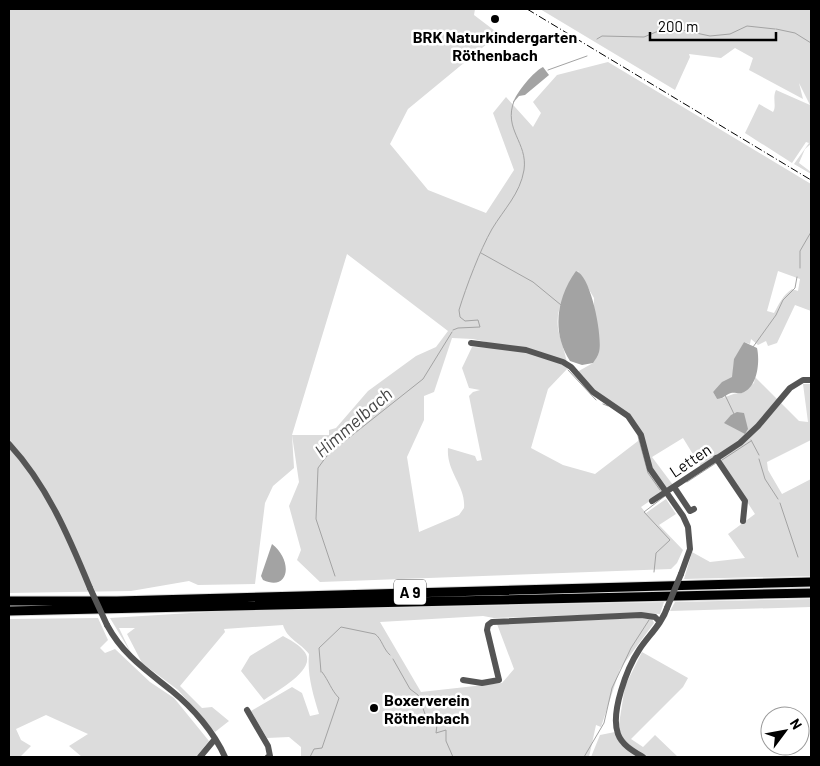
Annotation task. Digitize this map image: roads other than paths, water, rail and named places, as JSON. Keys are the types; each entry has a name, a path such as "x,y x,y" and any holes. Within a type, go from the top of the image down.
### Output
{"highway":[{"name":"A 9","path":"9,601 116,600 811,582"},
{"name":"A 9","path":"9,611 811,593"}],"street":[{"path":"471,343 500,346 548,356 571,368 593,392 620,410 634,423 641,435 650,469 666,492 652,501"},
{"name":"Letten","path":"643,757 621,740 616,723 620,698 630,665 660,622 690,549 689,535 683,516 666,492 750,435 790,388 803,380 811,380"},
{"path":"9,444 28,467 46,494 107,625 125,653 188,706 215,739 225,757"},
{"path":"716,458 745,501 743,521"},
{"path":"674,487 690,512 694,509"},
{"path":"463,680 482,683 499,680 487,630 489,623 492,622 641,615 655,618 660,622"},
{"path":"247,710 268,746 270,756 268,757"},
{"path":"200,757 215,739"}],"waterway":[{"name":"Himmelbach","path":"597,39 602,36 644,37 668,27 710,36 730,34 747,26 775,29"},
{"name":"Himmelbach","path":"776,29 795,33 811,43"},
{"name":"Himmelbach","path":"548,70 587,56"},
{"name":"Himmelbach","path":"453,330 480,327 478,320 465,321 460,317 459,310 483,247 522,179 524,170 523,151 511,120 514,101"},
{"path":"800,268 800,251 811,232"},
{"path":"481,253 533,282 561,305"},
{"path":"753,347 776,315 783,300 795,288 797,277"},
{"name":"Himmelbach","path":"335,576 316,519 318,468 336,448 423,379 452,332"},
{"path":"568,370 596,400"},
{"path":"725,395 734,414"},
{"path":"603,404 608,406"},
{"path":"638,436 648,473 660,490"},
{"path":"751,440 759,455"},
{"path":"722,460 751,441"},
{"path":"759,459 765,479 778,499"},
{"path":"687,482 716,463"},
{"path":"654,572 656,553 670,540 644,512 665,496"},
{"path":"780,503 798,557"},
{"path":"584,757 604,723 612,688 631,648 649,620"},
{"name":"Himmelbach","path":"321,672 319,648 341,627 375,634 390,655"},
{"name":"Himmelbach","path":"393,659 410,689 418,695 428,722 437,725 436,733 446,730 446,741 453,757"},
{"name":"Himmelbach","path":"310,757 314,749 322,748 339,698 322,672"}],"railway":[{"path":"527,9 811,180"}],"place":[{"name":"BRK Naturkindergarten Röthenbach","path":"495,19"},
{"name":"Boxerverein Röthenbach","path":"374,708"}]}
